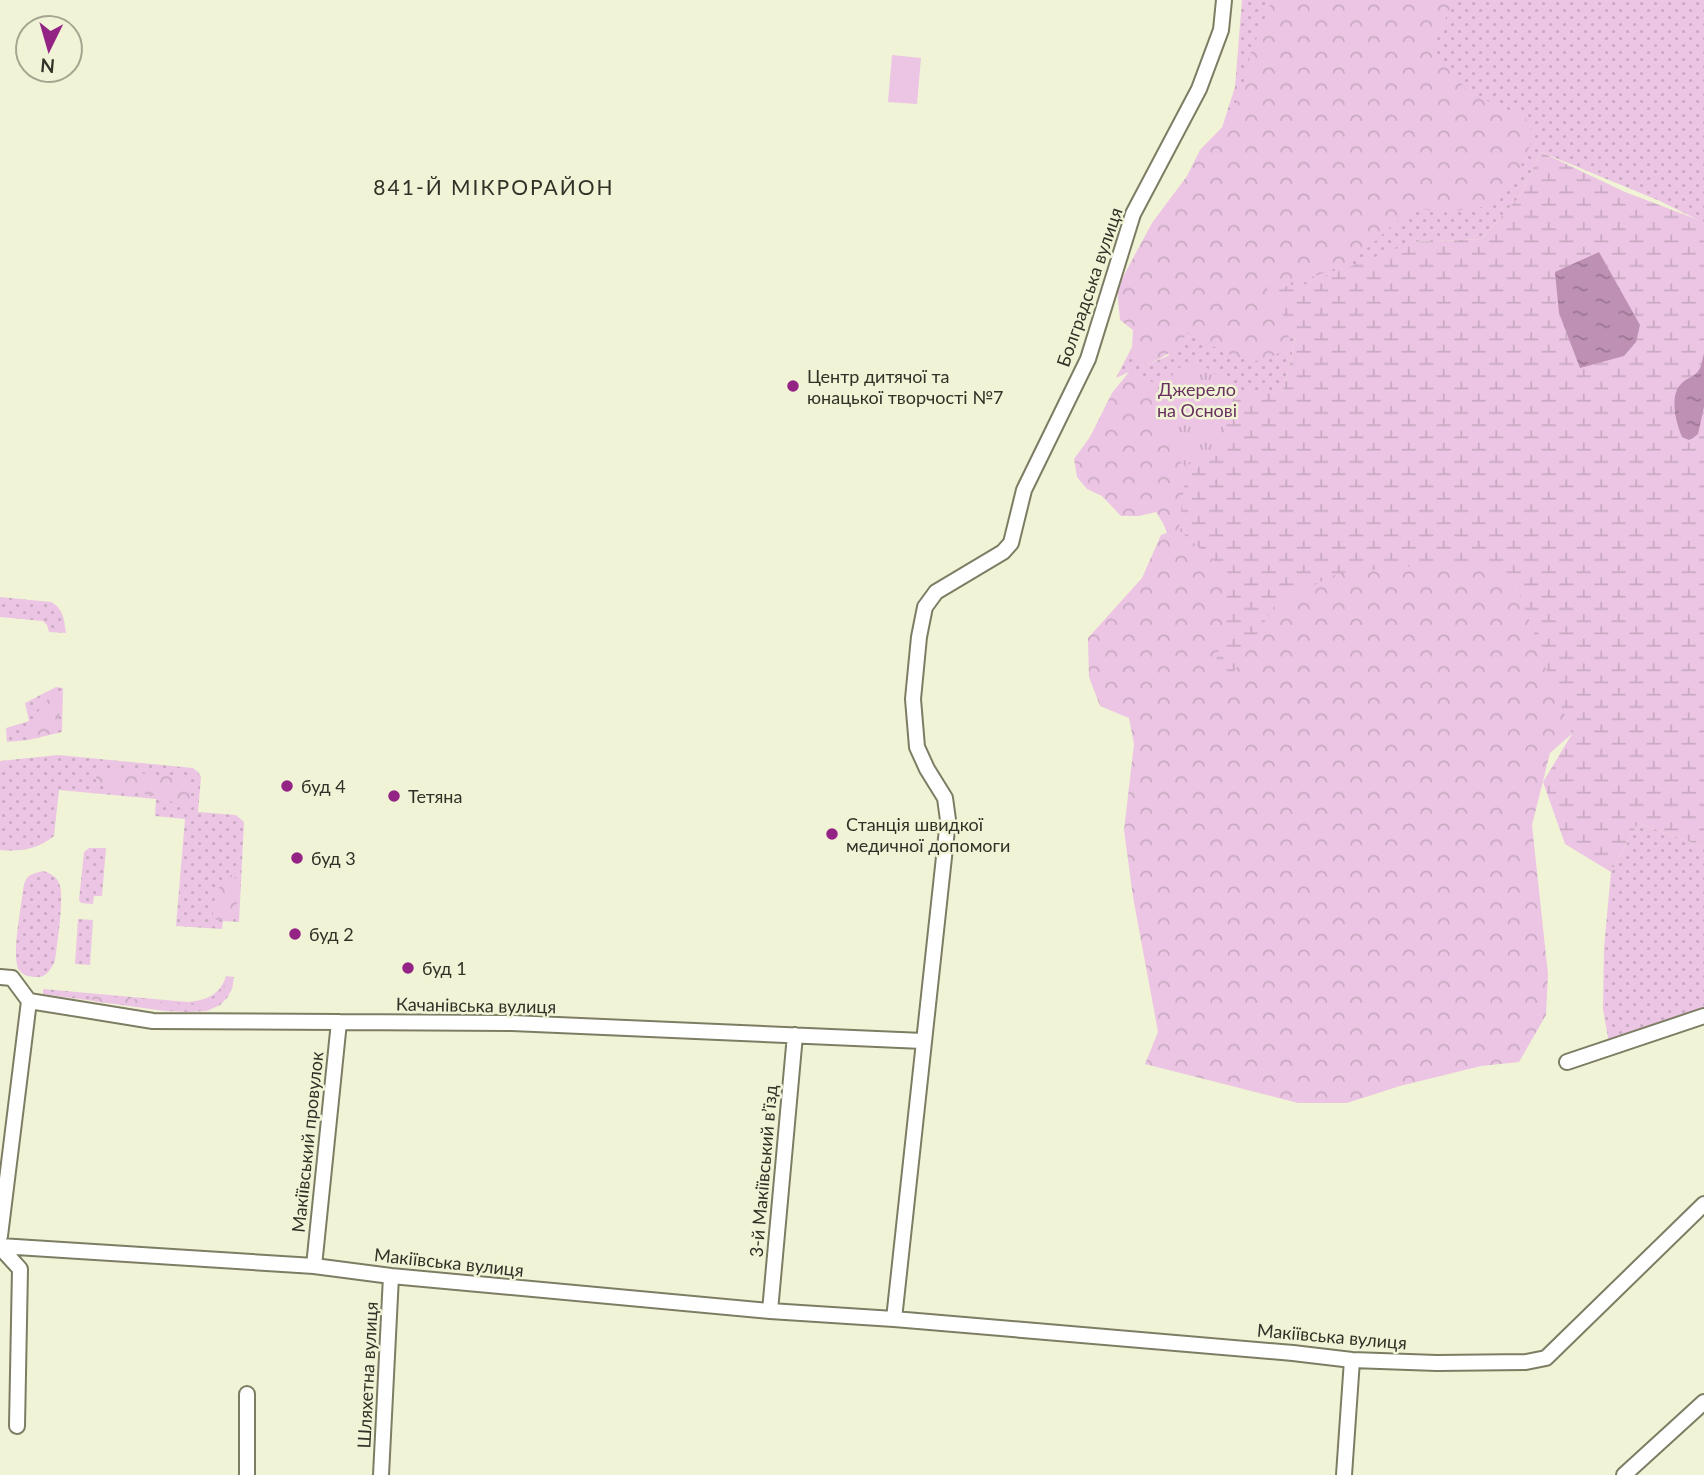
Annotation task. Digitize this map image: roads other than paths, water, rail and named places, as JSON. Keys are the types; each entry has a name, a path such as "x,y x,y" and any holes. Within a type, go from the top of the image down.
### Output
{"street":[{"name":"Болградська вулиця","path":"923,1041 948,820 945,798 926,769 917,747 913,699 925,607 936,592 1003,552 1011,543 1024,490 1088,359 1132,214 1199,89 1221,30 1224,0"},
{"path":"0,977 12,978 29,1001 0,1236"},
{"name":"Качанівська вулиця","path":"29,1001 153,1021 512,1023 923,1041"},
{"path":"1567,1062 1704,1016"},
{"name":"Макіївський провулок","path":"314,1266 339,1022"},
{"name":"3-й Макіївський в’їзд","path":"769,1311 795,1035"},
{"path":"894,1318 923,1041"},
{"name":"Макіївська вулиця","path":"0,1246 314,1266 391,1276 769,1311 894,1318 1352,1360 1526,1362 1546,1357 1704,1204"},
{"path":"0,1246 20,1269 17,1426"},
{"name":"Шляхетна вулиця","path":"381,1475 391,1276"},
{"path":"1344,1475 1352,1360"},
{"path":"247,1394 247,1475"},
{"path":"1624,1475 1704,1402"}],"water":[{"path":"1599,252 1640,325 1636,342 1624,356 1580,368 1559,313 1555,272"},
{"path":"1704,354 1704,407 1698,434 1689,440 1682,437 1675,410 1675,395 1681,384 1699,370"}],"place":[{"name":"Центр дитячої та юнацької творчості №7","path":"793,386"},
{"name":"буд 4","path":"287,786"},
{"name":"Тетяна","path":"394,796"},
{"name":"Станція швидкої медичної допомоги","path":"832,834"},
{"name":"буд 3","path":"297,858"},
{"name":"буд 2","path":"295,934"},
{"name":"буд 1","path":"408,968"}],"district":[{"name":"841-Й МІКРОРАЙОН","path":"494,186"}],"park label":[{"name":"Джерело на Основі","path":"1197,399"}]}
